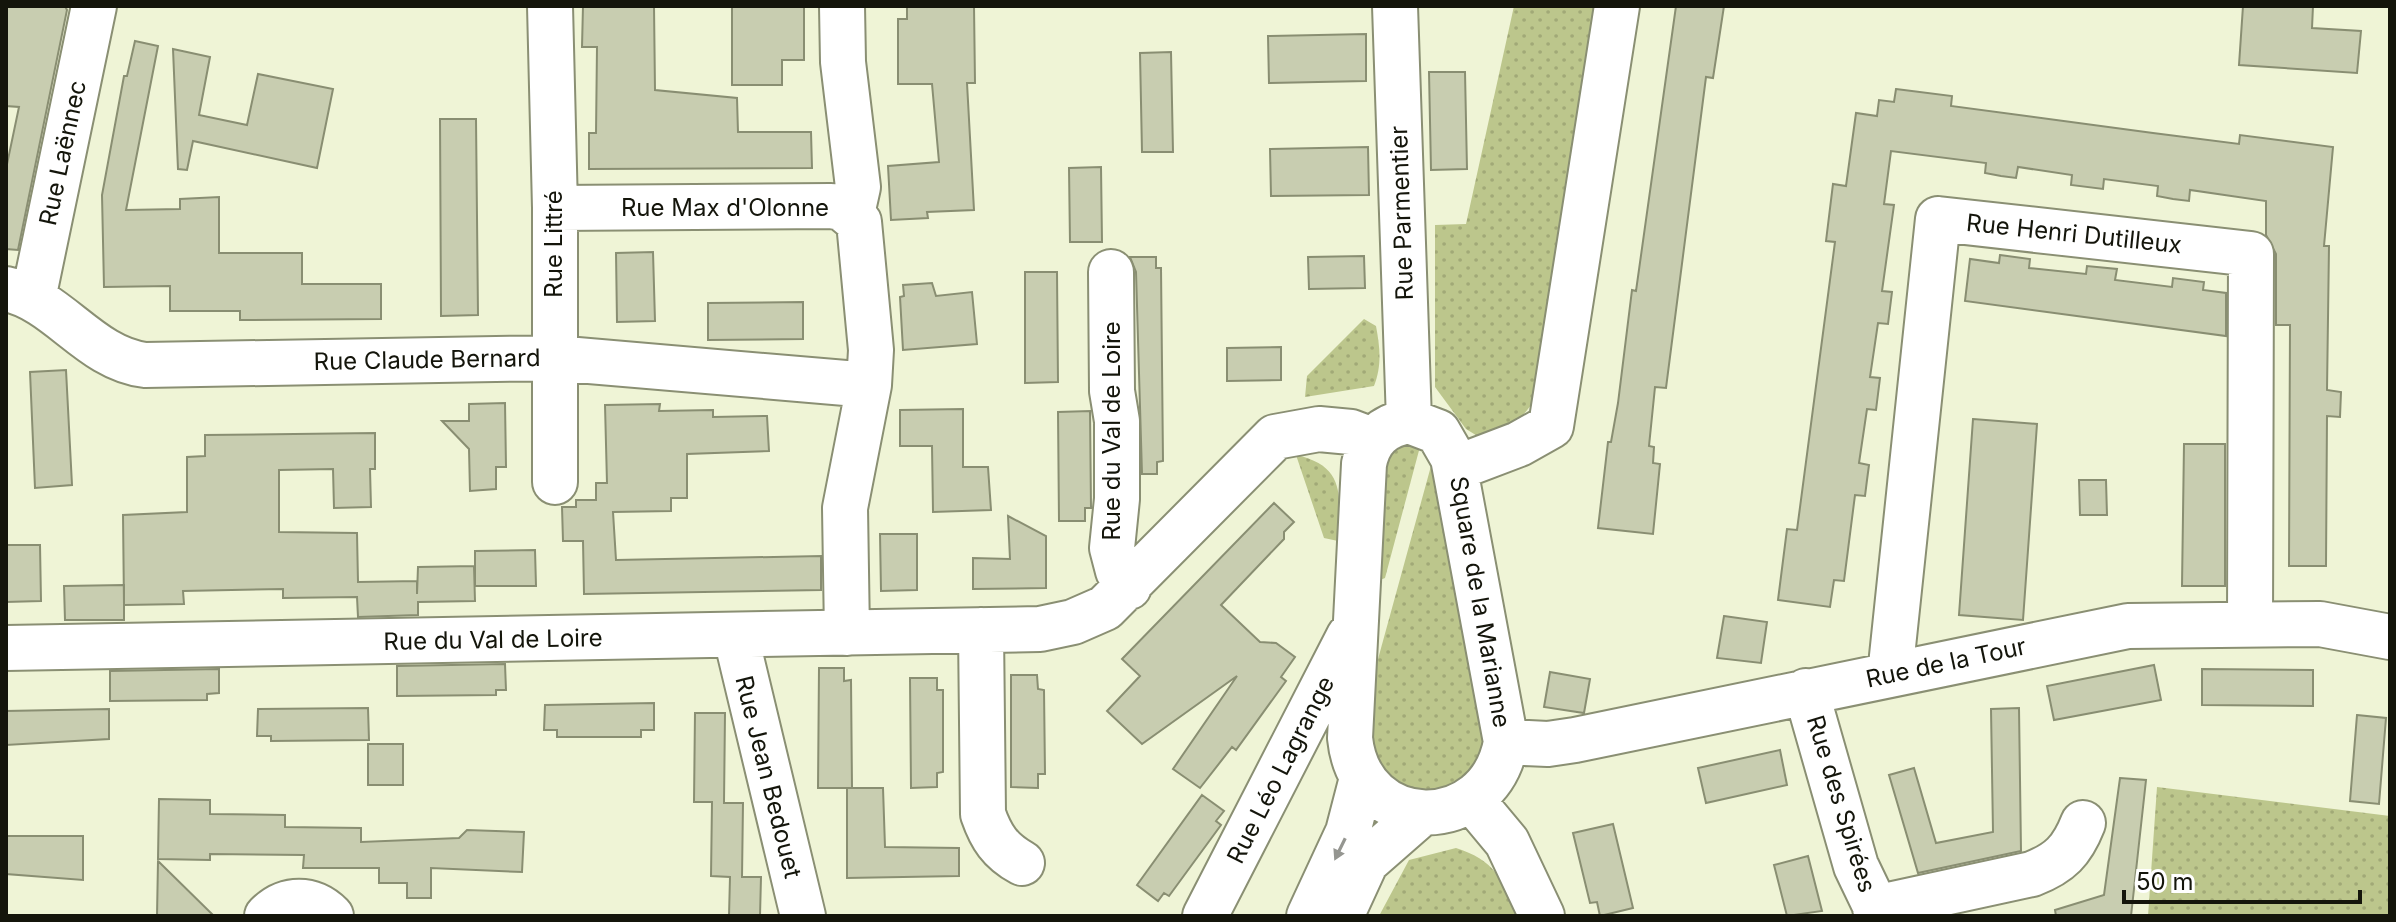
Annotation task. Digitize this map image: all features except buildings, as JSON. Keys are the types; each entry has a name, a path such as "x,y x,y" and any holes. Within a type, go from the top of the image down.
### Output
{"street":[{"name":"Rue Laënnec","path":"19,294 94,6"},
{"name":"Rue Littré","path":"550,6 555,208 555,482"},
{"path":"842,6 843,62 858,187 852,214"},
{"name":"Rue Parmentier","path":"1390,430 1395,6"},
{"path":"1456,468 1519,444 1551,426 1617,6"},
{"name":"Rue Max d'Olonne","path":"555,208 831,206 852,214 862,231 871,350 869,385 845,508 847,633"},
{"name":"Rue Henri Dutilleux","path":"1890,675 1938,219 2251,254 2250,624"},
{"name":"Rue du Val de Loire","path":"1111,272 1112,391 1117,436 1116,514 1112,548 1118,571 1129,587"},
{"name":"Rue Claude Bernard","path":"19,294 111,356 145,365 554,358 869,385"},
{"name":"Rue du Val de Loire","path":"6,648 736,637 1040,629 1073,622 1105,608 1275,437 1319,429 1351,432 1390,430"},
{"path":"1390,430 1364,464 1350,738 1352,754 1362,778 1385,800 1422,813 1451,810 1472,800 1507,842 1542,916"},
{"name":"Square de la Marianne","path":"1390,430 1438,432 1450,447 1456,468 1506,742 1495,775 1472,800"},
{"name":"Rue Léo Lagrange","path":"1205,916 1356,623"},
{"name":"Rue de la Tour","path":"1506,742 1538,744 1575,740 2128,626 2320,624 2390,637"},
{"path":"981,630 983,814 990,835 1007,855 1022,863"},
{"name":"Rue Jean Bedouet","path":"736,637 803,916"},
{"name":"Rue des Spirées","path":"1806,691 1856,866 1877,912"},
{"path":"1309,916 1348,832 1362,778"},
{"path":"1341,916 1366,862 1422,813"},
{"path":"1877,912 2042,871 2065,857 2083,823"},
{"path":"267,916 277,907 299,901 320,906 331,916"}],"green space":[{"path":"1514,6 1603,6 1535,400 1516,424 1479,437 1466,429 1435,387 1435,225 1466,224"},
{"path":"1364,319 1376,326 1379,364 1374,386 1305,397 1307,376"},
{"path":"1399,442 1421,443 1385,578 1380,580 1383,461"},
{"path":"1296,455 1324,467 1337,486 1338,541 1324,538"},
{"path":"1431,466 1436,467 1485,722 1484,757 1448,792 1413,792 1382,773 1369,738 1372,681"},
{"path":"2157,787 2390,816 2390,916 2148,916"},
{"path":"1456,848 1479,858 1496,873 1508,892 1516,916 1379,916 1409,860"}]}
